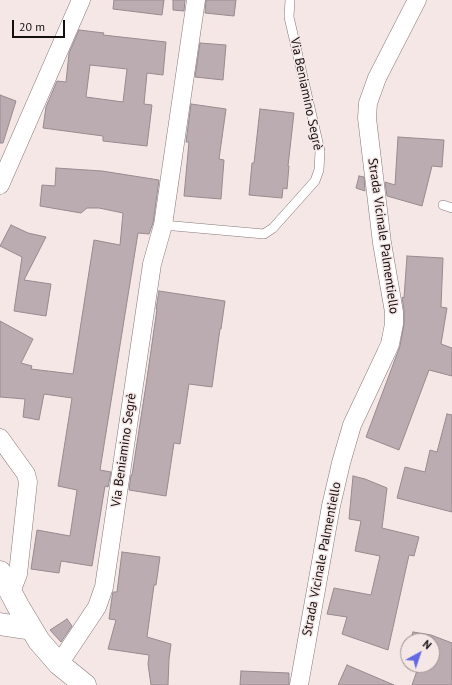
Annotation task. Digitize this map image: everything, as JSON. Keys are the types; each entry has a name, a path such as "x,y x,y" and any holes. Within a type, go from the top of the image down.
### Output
{"street":[{"path":"0,185 81,0"},
{"name":"Via Beniamino Segrè","path":"59,664 97,607 104,587 152,264 163,225 196,0"},
{"name":"Strada Vicinale Palmentiello","path":"299,685 331,506 341,463 352,425 390,344 394,324 394,312 382,243 376,196 367,118 368,103 376,78 416,0"},
{"path":"0,438 26,474 28,482 18,574 11,592"},
{"path":"0,572 39,641 59,664 85,685"},
{"path":"0,624 32,629"}],"lane":[{"name":"Via Beniamino Segrè","path":"163,225 264,234 273,228 315,181 319,170 320,151 290,18 290,0"}],"building":[{"path":"114,0 164,0 162,15 113,9"},
{"path":"173,0 185,0 184,11 173,10"},
{"path":"206,0 236,0 234,16 205,13"},
{"path":"79,30 104,33 103,35 166,42 163,75 147,73 144,104 152,105 147,146 103,141 103,136 43,128 46,107 57,81 66,82 69,53","holes":["90,65 127,69 123,102 86,97"]},
{"path":"200,43 226,45 223,80 195,77"},
{"path":"0,95 16,101 3,143 0,143"},
{"path":"191,104 226,109 219,159 224,160 221,199 184,196 189,142 186,142"},
{"path":"260,109 294,113 287,189 283,188 282,198 249,195"},
{"path":"398,137 444,140 442,167 432,166 422,206 387,196 385,182 395,185"},
{"path":"56,168 102,171 159,180 153,223 149,234 138,233 100,470 111,472 108,487 105,486 92,566 61,561 59,573 31,569 37,530 70,536 77,490 58,486 72,398 44,394 39,420 23,417 25,399 0,397 0,321 33,339 21,363 32,366 31,369 73,374 94,240 120,245 123,213 99,208 87,208 81,213 40,206 42,185 55,186"},
{"path":"359,176 364,177 365,191 356,188"},
{"path":"11,225 28,233 46,237 24,280 51,284 46,316 14,311 22,257 0,246"},
{"path":"407,256 443,258 441,307 447,308 441,344 452,348 452,376 429,370 399,450 366,437 400,346 404,324 402,297 404,298"},
{"path":"159,291 225,301 212,387 189,384 180,444 174,443 166,496 129,490"},
{"path":"447,414 452,415 452,512 397,498 405,467 425,472 430,450 437,452"},
{"path":"353,476 387,488 382,528 419,537 414,556 409,555 388,650 342,634 347,617 327,614 334,588 371,595 380,556 355,551 361,521 349,519"},
{"path":"122,552 160,557 156,585 154,585 147,637 171,644 168,685 151,685 148,664 149,655 108,649 116,620 109,619 113,592 117,592"},
{"path":"67,619 72,626 61,642 50,630"},
{"path":"440,638 452,643 452,685 412,685 416,673 440,673"},
{"path":"347,665 394,685 338,685"},
{"path":"241,671 289,673 289,685 240,685"}]}
